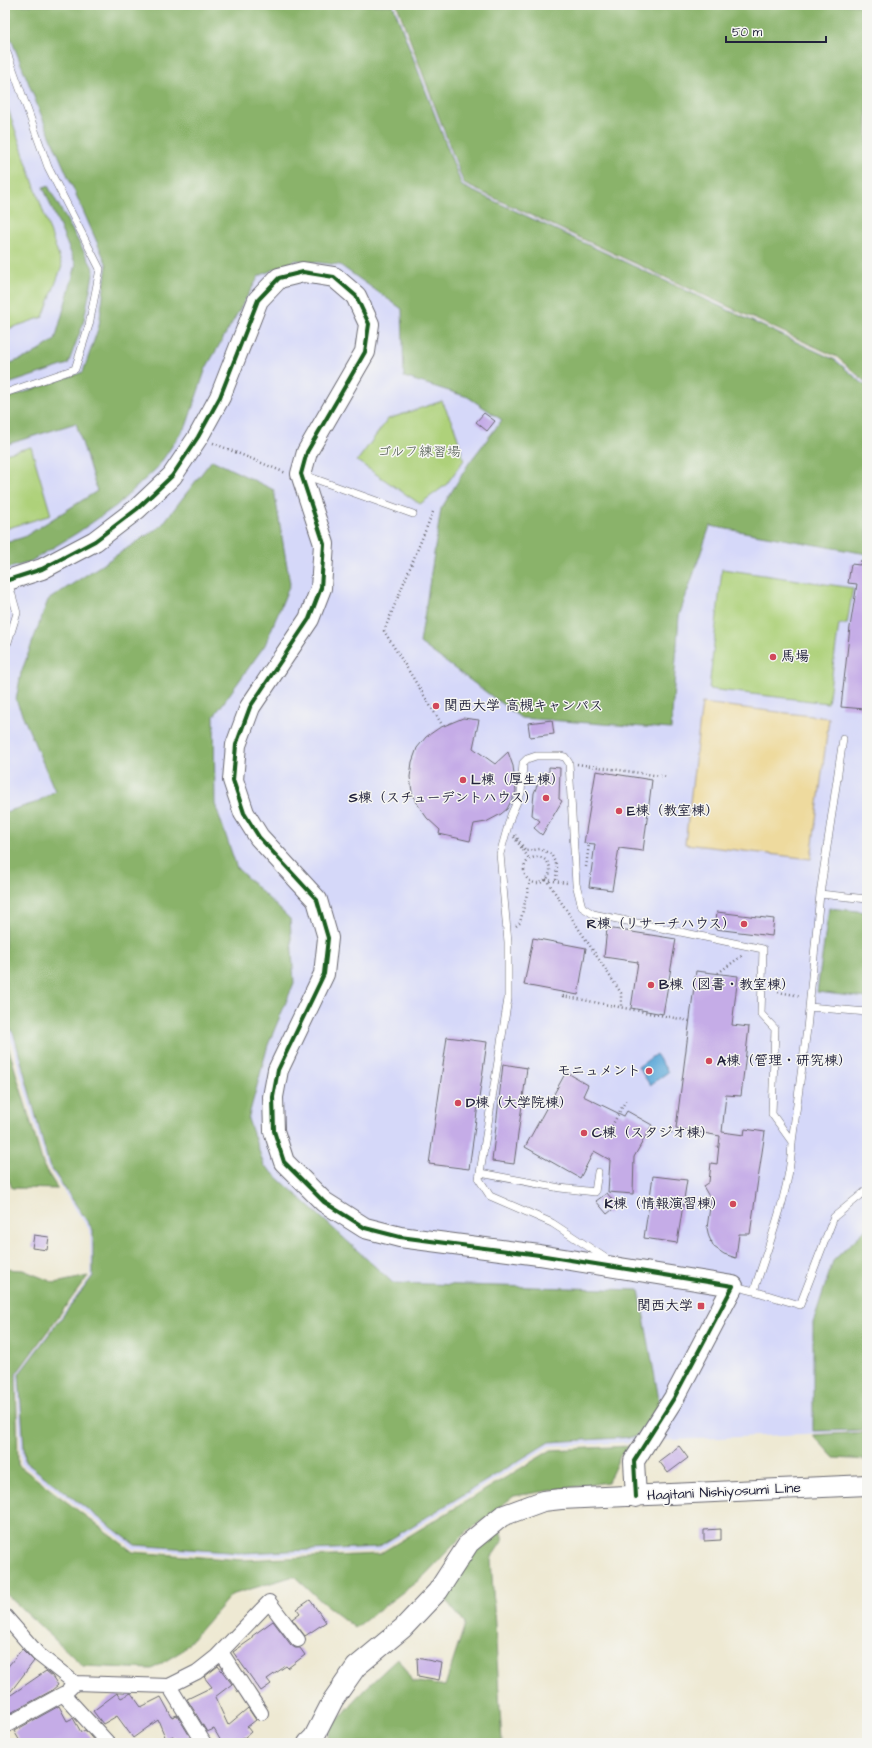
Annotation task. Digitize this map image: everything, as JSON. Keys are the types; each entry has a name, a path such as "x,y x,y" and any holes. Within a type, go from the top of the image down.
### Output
{"street":[{"path":"6,580 42,569 88,545 137,509 172,476 198,437 220,397 258,300 279,278 303,272 334,277 356,296 369,324 365,352 307,452 297,474 324,544 321,588 309,619 250,708 236,745 233,780 244,813 259,837 317,900 328,938 324,974 278,1070 273,1097 274,1131 284,1162 324,1202 365,1228 400,1237 539,1255 733,1286 674,1398 634,1461 636,1497"},
{"name":"Hagitani Nishiyosumi Line","path":"308,1743 314,1737 333,1700 356,1667 408,1623 438,1591 469,1542 502,1516 543,1501 561,1499 636,1497 867,1485"},
{"path":"5,1616 38,1654 75,1683 169,1686 197,1672 221,1652 269,1602 298,1640"},
{"path":"221,1652 261,1713"},
{"path":"5,1726 63,1694 75,1683"},
{"path":"169,1686 204,1743"},
{"path":"63,1694 108,1743"}],"lane":[{"path":"5,47 48,167 100,269 88,325 75,369 5,392"},
{"path":"297,474 413,514"},
{"path":"5,642 8,642 16,613 6,580"},
{"path":"754,1292 784,1193 792,1158 792,1142 809,1006 820,894 843,739"},
{"path":"621,1268 552,1223 490,1196 479,1179 508,999 508,933 500,854 508,824 521,793 523,763 527,759 536,756 560,756 565,757 569,763 576,884 582,907 593,914 763,949 761,1014 775,1029 772,1114 792,1142"},
{"path":"820,894 867,899"},
{"path":"809,1006 867,1012"},
{"path":"480,1173 560,1188 595,1192 598,1172"},
{"path":"733,1286 800,1305 834,1217 867,1190"}],"path":[{"path":"198,437 297,474"},
{"path":"433,512 384,631 441,723"},
{"path":"569,763 668,777"},
{"path":"508,824 526,851 540,849 551,854 557,866 556,881"},
{"path":"538,858 546,861 550,872 546,879 538,883 530,881 525,875 525,866 530,860 538,858"},
{"path":"546,879 576,884"},
{"path":"546,879 620,992 621,1007"},
{"path":"508,933 520,923 530,881"},
{"path":"718,973 755,947"},
{"path":"564,992 564,996 690,1020"},
{"path":"778,992 810,997"},
{"path":"608,1134 626,1100"},
{"path":"671,1133 672,1126"},
{"path":"696,1136 697,1126"}],"shaded area":[{"name":"関西大学 高槻キャンパス","path":"5,5 395,5 464,185 836,359 867,384 867,1431 549,1446 379,1551 242,1557 134,1549 21,1464 17,1374 91,1276 90,1231 46,1165 10,1037 5,1027"}],"green space":[{"path":"5,5 393,5 462,186 835,360 867,387 867,554 710,526 679,616 671,729 521,718 420,643 441,509 469,463 502,420 468,397 404,377 402,309 340,265 296,260 259,276 206,368 187,424 157,468 116,506 77,533 28,563 5,569 5,543 24,537 97,491 76,423 5,445 5,399 83,372 99,326 107,265 44,122 6,26"},
{"path":"397,5 867,5 867,383 837,357 464,184"},
{"path":"5,100 62,266 43,317 5,330"},
{"path":"48,186 94,270 83,324 68,364 5,385 5,365 30,356 55,340 76,265 43,187"},
{"name":"ゴルフ練習場","path":"442,401 455,429 464,460 446,485 420,504 357,461 388,419"},
{"path":"31,447 51,515 5,529 5,454"},
{"path":"212,460 274,490 290,584 265,645 214,716 215,804 237,868 290,919 294,983 268,1045 248,1119 264,1165 393,1283 639,1290 660,1405 635,1437 549,1442 378,1547 242,1553 135,1545 25,1462 19,1374 93,1276 93,1230 49,1165 14,1035 5,1020 5,812 35,803 55,791 16,700 21,673 48,600 161,526"},
{"name":"馬場","path":"722,569 853,588 847,624 839,624 828,703 709,689"},
{"path":"829,908 867,912 867,998 817,992"},
{"path":"5,1036 44,1167 58,1189 12,1188 5,1171"},
{"path":"867,1228 867,1430 813,1431 813,1323 833,1261"},
{"path":"5,1269 23,1270 55,1283 88,1276 16,1374 18,1465 133,1552 242,1560 379,1554 551,1450 630,1446 620,1456 608,1482 514,1496 463,1535 423,1577 355,1628 322,1602 294,1576 231,1595 182,1651 152,1669 83,1666 5,1593"},
{"path":"867,1432 867,1460 834,1458 813,1435"},
{"path":"500,1529 503,1540 491,1558 502,1743 326,1743 331,1728 364,1690 398,1658 412,1681 445,1686 465,1624 445,1599 473,1548"}],"sand":[{"path":"702,703 829,718 811,859 685,844"}],"water":[{"path":"656,1054 668,1072 650,1085 638,1067"}],"building":[{"path":"484,413 495,421 487,431 476,422"},
{"path":"861,560 867,560 867,690 865,709 841,707 850,627 857,584 848,583 851,564 860,565"},
{"name":"L棟（厚生棟）","path":"463,718 479,720 473,748 495,764 508,752 513,766 516,791 507,809 501,814 486,822 474,824 470,841 439,834 440,830 427,818 418,805 412,792 410,777 412,762 417,748 426,737 439,728"},
{"path":"552,720 554,734 530,737 528,723"},
{"name":"S棟（スチューデントハウス）","path":"549,767 560,768 559,799 562,801 542,835 534,828 540,821 532,815 534,793 542,773 549,773"},
{"name":"E棟（教室棟）","path":"596,771 652,780 643,851 619,848 612,890 589,887 595,844 584,843"},
{"name":"R棟（リサーチハウス）","path":"717,912 774,919 772,936 715,929"},
{"name":"B棟（図書・教室棟）","path":"607,928 676,939 663,1014 631,1008 638,962 604,957"},
{"path":"533,938 586,948 578,995 524,985"},
{"path":"696,971 738,976 732,1025 749,1027 741,1096 726,1095 722,1132 744,1135 745,1129 765,1132 750,1234 739,1234 736,1258 724,1254 714,1247 709,1237 707,1228 711,1200 703,1186 709,1182 711,1163 717,1164 720,1136 676,1128"},
{"name":"D棟（大学院棟）","path":"447,1037 487,1042 469,1169 429,1164"},
{"path":"503,1064 527,1068 514,1164 492,1161"},
{"name":"C棟（スタジオ棟）","path":"566,1072 588,1085 583,1096 624,1116 627,1111 652,1125 634,1157 633,1194 608,1192 610,1160 594,1151 580,1178 525,1147"},
{"name":"K棟（情報演習棟）","path":"653,1176 687,1180 677,1243 644,1238"},
{"path":"607,1193 617,1206 607,1214 596,1201"},
{"path":"34,1235 49,1237 47,1250 32,1248"},
{"path":"679,1446 688,1458 668,1473 659,1461"},
{"path":"721,1529 721,1540 704,1541 704,1530"},
{"path":"310,1600 326,1622 305,1636 292,1619 300,1613 297,1609"},
{"path":"273,1621 291,1645 295,1648 300,1648 305,1655 288,1668 286,1666 267,1679 271,1684 261,1691 233,1652"},
{"path":"22,1649 34,1661 5,1699 5,1670"},
{"path":"417,1658 442,1663 439,1680 418,1676"},
{"path":"218,1666 232,1684 215,1697 228,1725 248,1708 256,1720 247,1727 251,1732 238,1743 222,1743 214,1729 207,1732 187,1699 212,1687 204,1677"},
{"path":"46,1671 52,1676 58,1685 51,1691 5,1716 5,1699"},
{"path":"117,1693 121,1698 131,1693 141,1707 161,1697 172,1717 177,1715 194,1743 177,1743 173,1736 166,1739 158,1720 133,1738 117,1716 103,1724 93,1711"},
{"path":"59,1706 67,1721 73,1718 81,1732 85,1730 96,1743 21,1743 14,1731"}],"cycle path":[{"path":"5,581 42,569 95,541 137,509 172,476 198,437 220,397 258,300 279,278 303,272 334,277 356,296 369,324 365,352 307,452 301,474 324,544 321,588 309,619 250,707 236,745 233,780 244,813 259,837 317,900 328,938 324,974 278,1070 273,1097 274,1131 284,1162 324,1202 365,1228 400,1237 539,1255 733,1286 674,1398 634,1461 636,1497"}],"place":[{"name":"馬場","path":"773,657"},
{"name":"関西大学 高槻キャンパス","path":"436,706"},
{"name":"L棟（厚生棟）","path":"463,780"},
{"name":"S棟（スチューデントハウス）","path":"546,798"},
{"name":"E棟（教室棟）","path":"619,811"},
{"name":"R棟（リサーチハウス）","path":"744,924"},
{"name":"B棟（図書・教室棟）","path":"651,985"},
{"name":"A棟（管理・研究棟）","path":"709,1061"},
{"name":"モニュメント","path":"649,1071"},
{"name":"D棟（大学院棟）","path":"458,1103"},
{"name":"C棟（スタジオ棟）","path":"584,1133"},
{"name":"K棟（情報演習棟）","path":"733,1204"},
{"name":"関西大学","path":"701,1306"}]}
